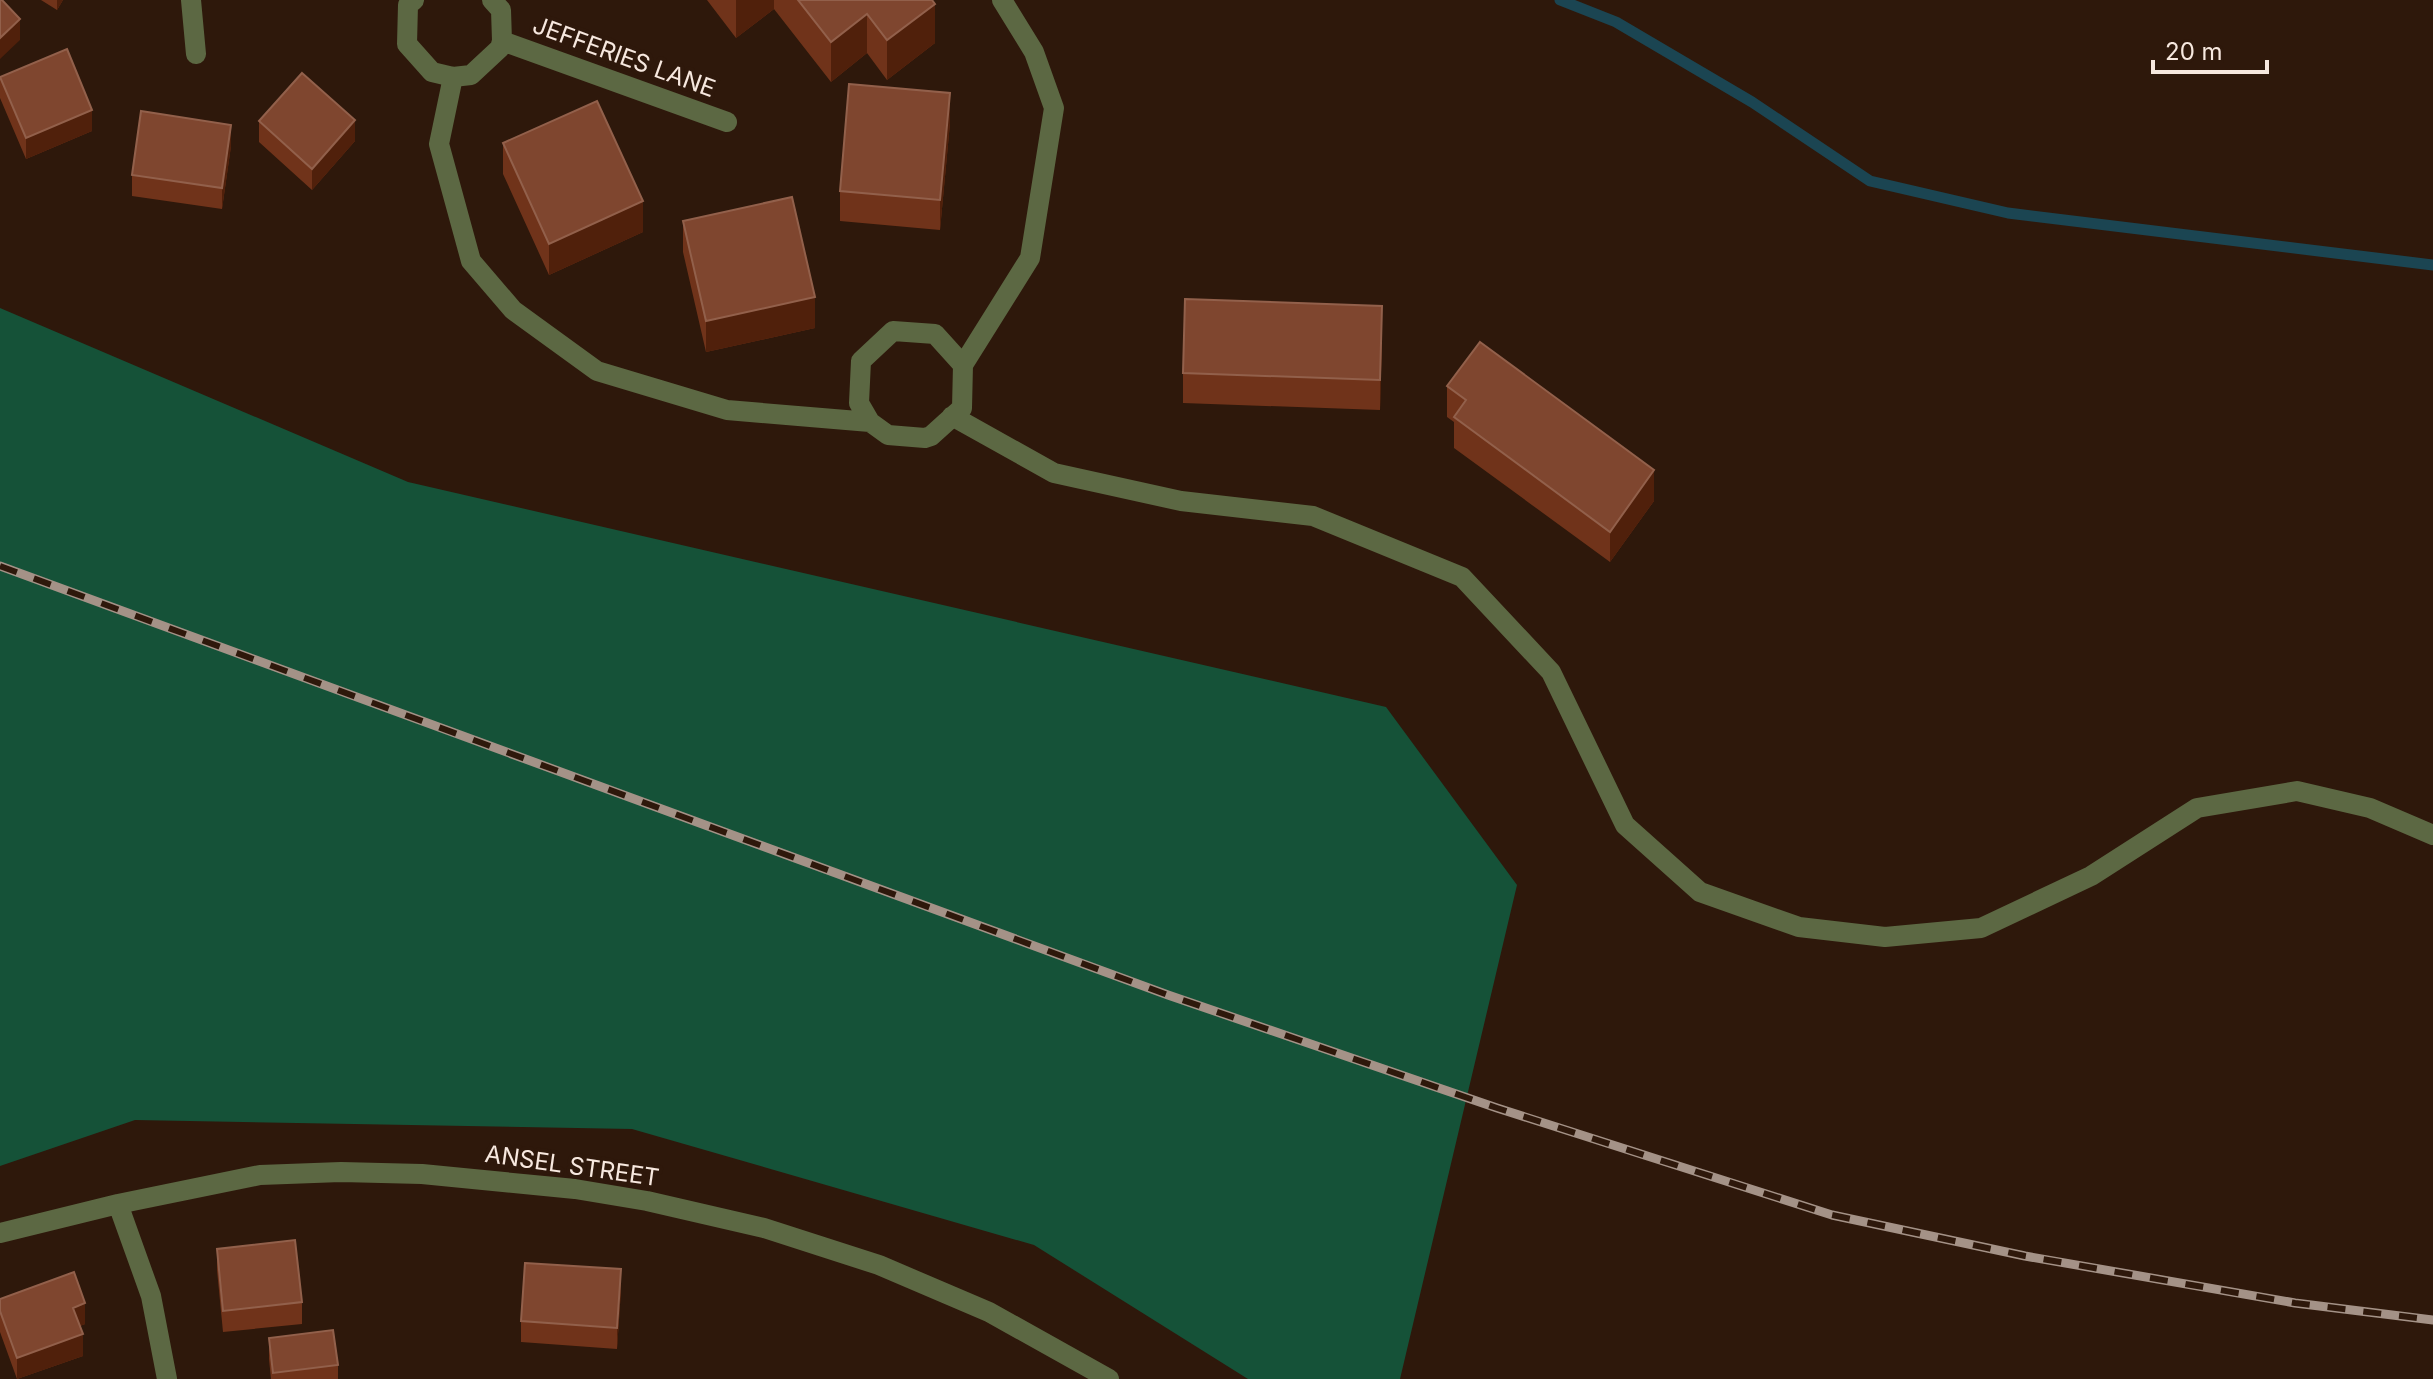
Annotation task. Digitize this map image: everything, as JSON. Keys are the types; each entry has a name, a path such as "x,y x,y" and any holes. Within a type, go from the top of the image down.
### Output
{"street":[{"path":"191,0 196,54"},
{"path":"414,0 408,5 407,44 432,72 453,77 471,75 500,48 501,10 492,0"},
{"path":"963,365 935,334 893,331 861,361 859,403 870,422 888,435 931,436 962,408 963,365 1030,258 1054,108 1034,52 1002,0"},
{"name":"JEFFERIES LANE","path":"502,41 727,122"},
{"path":"453,77 439,144 471,261 513,310 597,371 727,410 870,422"},
{"path":"952,416 1054,473 1181,501 1313,516 1462,577 1551,672 1625,825 1700,892 1799,927 1885,937 1981,928 2091,876 2197,808 2297,791 2370,808 2433,835"},
{"name":"ANSEL STREET","path":"0,1233 118,1204 260,1175 341,1172 438,1175 575,1189 647,1201 764,1228 879,1265 989,1312 1109,1379"},
{"path":"118,1204 151,1296 167,1379"}],"green space":[{"path":"0,308 408,482 1386,707 1517,885 1400,1379 1248,1379 1034,1245 632,1129 135,1120 0,1166"}],"building":[{"path":"0,0 20,19 0,38"},
{"path":"798,0 932,0 935,4 887,40 867,14 831,42"},
{"path":"67,49 92,110 26,138 0,77"},
{"path":"302,73 355,120 312,169 259,121"},
{"path":"849,84 950,93 940,200 840,191"},
{"path":"597,101 643,201 549,244 503,143"},
{"path":"141,111 231,125 222,188 132,175"},
{"path":"792,197 815,297 706,321 683,221"},
{"path":"1185,299 1382,306 1380,380 1183,373"},
{"path":"1480,342 1654,470 1610,532 1454,417 1466,400 1447,386"},
{"path":"295,1240 302,1302 223,1311 217,1249"},
{"path":"525,1263 621,1269 617,1328 521,1321"},
{"path":"74,1272 85,1303 73,1308 83,1334 17,1358 0,1311 0,1299"},
{"path":"333,1330 338,1365 273,1373 269,1338"}],"waterway":[{"path":"1560,0 1616,22 1752,102 1870,181 2008,213 2433,265"}],"railway":[{"path":"0,566 1168,995 1497,1108 1832,1215 2025,1256 2295,1303 2433,1320"}]}
